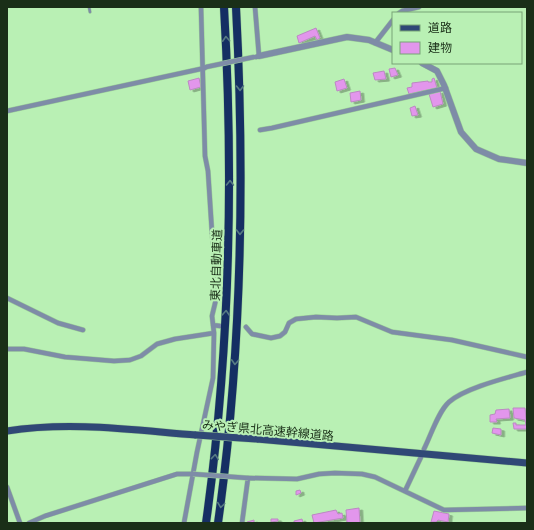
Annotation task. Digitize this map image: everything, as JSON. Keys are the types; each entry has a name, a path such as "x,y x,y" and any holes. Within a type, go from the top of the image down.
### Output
{"highway":[{"name":"東北自動車道","path":"206,523 214,468 222,376 228,275 230,163 228,71 224,7"},
{"name":"東北自動車道","path":"218,523 226,469 234,376 240,273 241,170 236,7"}],"main road":[{"name":"みやぎ県北高速幹線道路","path":"7,431 42,427 78,426 257,439 527,463"}],"street":[{"path":"184,523 213,378 214,333 212,316 218,292 208,171 205,156 204,68 201,7"},
{"path":"255,7 256,57"},
{"path":"400,12 419,7"},
{"path":"375,42 392,21"},
{"path":"7,111 347,37 369,40 392,50"},
{"path":"424,64 437,71 446,88 461,132 476,149 499,159 520,162 527,161"},
{"path":"260,130 446,88"},
{"path":"7,298 58,323 83,330"},
{"path":"246,327 252,334 271,338 280,336 285,332 289,323 296,319 316,317 356,317 392,332 452,340 527,357"},
{"path":"213,325 220,326"},
{"path":"7,348 24,349 65,357 114,361 130,360 141,356 157,344 163,342 214,333"},
{"path":"424,448 442,411 449,402 466,392 527,372"},
{"path":"406,491 421,457"},
{"path":"29,523 45,516 177,474 297,479 324,473 362,474 375,477 444,510 527,508"},
{"path":"242,523 248,478"},
{"path":"7,487 20,523"}],"lane":[{"path":"89,7 90,12"}],"building":[{"path":"316,28 320,38 317,40 315,36 299,43 297,36"},
{"path":"395,68 398,75 391,77 389,69"},
{"path":"384,71 386,79 375,80 373,73"},
{"path":"199,78 201,87 190,90 188,81"},
{"path":"434,78 437,88 409,94 407,88 412,87 412,83 432,82 432,79"},
{"path":"344,79 347,88 337,91 335,82"},
{"path":"360,91 361,100 351,102 350,93"},
{"path":"440,91 443,104 433,107 429,94"},
{"path":"415,106 418,115 412,116 410,108"},
{"path":"513,408 525,408 527,429 514,429 513,423 516,423 516,425 526,425 525,420 514,418"},
{"path":"509,409 510,418 496,419 497,422 490,422 490,415 495,414 496,410"},
{"path":"493,428 501,429 501,435 492,433"},
{"path":"300,490 301,493 296,495 296,491"},
{"path":"359,508 360,523 347,523 346,510"},
{"path":"336,510 338,514 342,513 343,518 314,523 312,515"},
{"path":"434,511 449,514 448,522 438,520 436,522 431,522"},
{"path":"271,519 278,519 278,521 271,522"},
{"path":"302,519 303,523 294,523 294,521"},
{"path":"254,520 254,523 247,523 247,522"}]}
